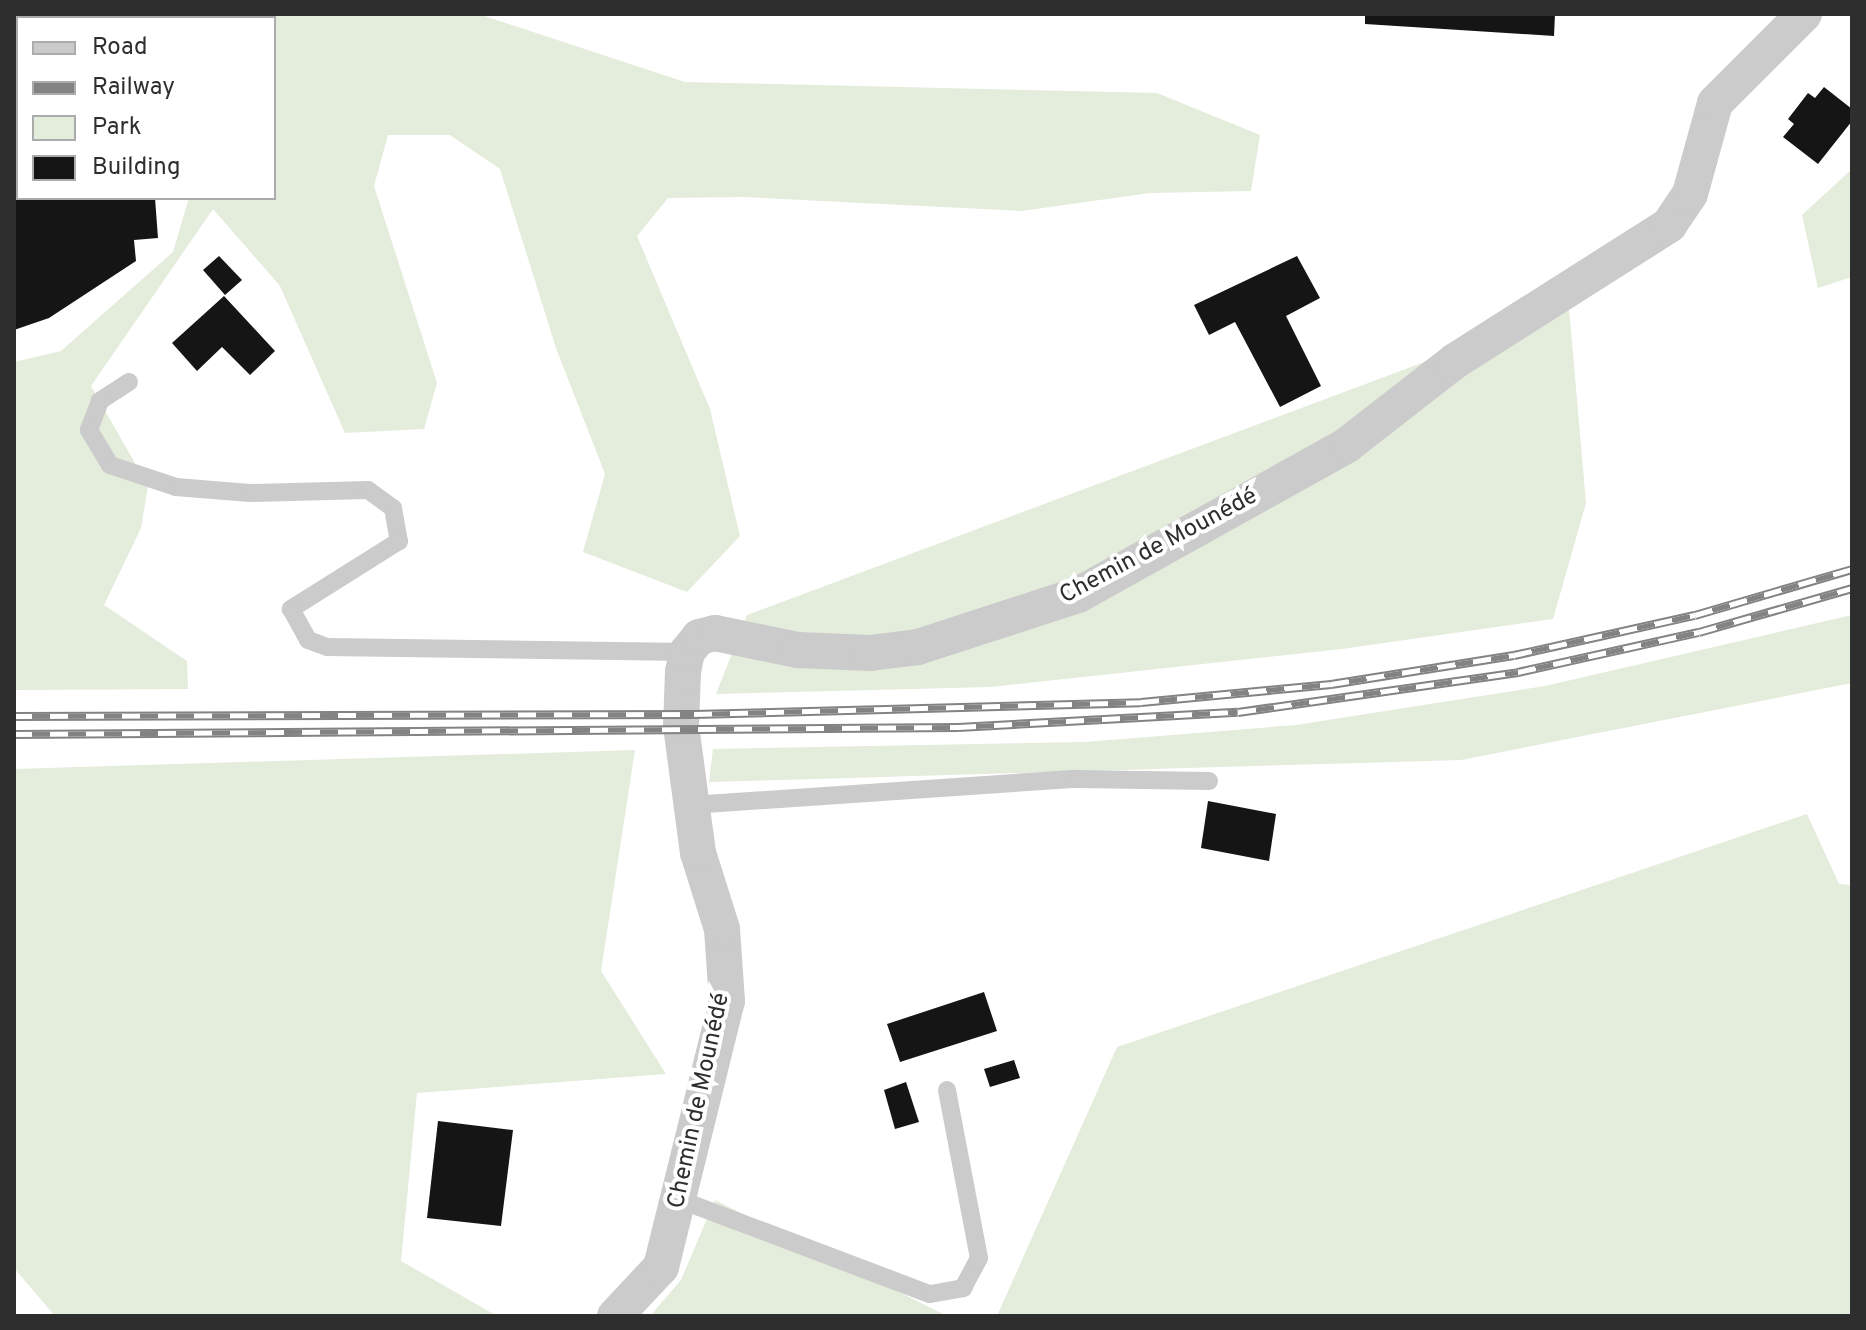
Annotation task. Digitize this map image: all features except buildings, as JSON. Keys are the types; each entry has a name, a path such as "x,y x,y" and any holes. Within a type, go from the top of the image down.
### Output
{"street":[{"name":"Chemin de Mounédé","path":"615,1316 661,1267 727,1001 722,929 698,853 681,726 687,652 699,637 715,633 798,650 870,653 918,647 1078,595 1347,445 1455,361 1669,225 1690,194 1715,103 1804,14"}],"lane":[{"path":"129,382 100,401 89,430 110,465 176,487 250,493 368,490 393,508 399,541 291,609 308,640 327,647 687,652"},
{"path":"691,805 1076,779 1209,781"},
{"path":"678,1199 930,1294 963,1288 979,1258 947,1090"}],"green space":[{"path":"87,14 248,16 88,16"},
{"path":"478,14 685,82 1157,93 1260,135 1251,191 1150,193 1021,211 744,197 668,198 637,236 710,409 740,536 687,592 583,552 605,474 556,348 500,169 450,135 388,135 374,186 437,383 424,429 345,433 280,286 213,209 91,386 148,486 141,528 104,605 187,661 188,689 14,690 14,362 61,351 173,252 188,200 276,200 276,16 272,16"},
{"path":"1852,169 1852,277 1818,288 1802,215"},
{"path":"1569,308 1586,503 1553,619 1342,649 991,687 716,694 747,615"},
{"path":"1852,615 1852,683 1461,760 709,782 713,749 1085,742 1296,725 1545,686"},
{"path":"635,750 601,971 666,1074 417,1093 401,1261 497,1316 55,1316 14,1268 14,769"},
{"path":"1807,814 1839,884 1852,885 1852,1316 997,1316 1117,1047"},
{"path":"715,1200 947,1316 650,1316 681,1280"}],"railway":[{"path":"14,716 694,714 1141,702 1331,684 1514,655 1695,615 1852,569"},
{"path":"14,734 958,727 1238,712 1518,672 1699,632 1852,588"}]}
